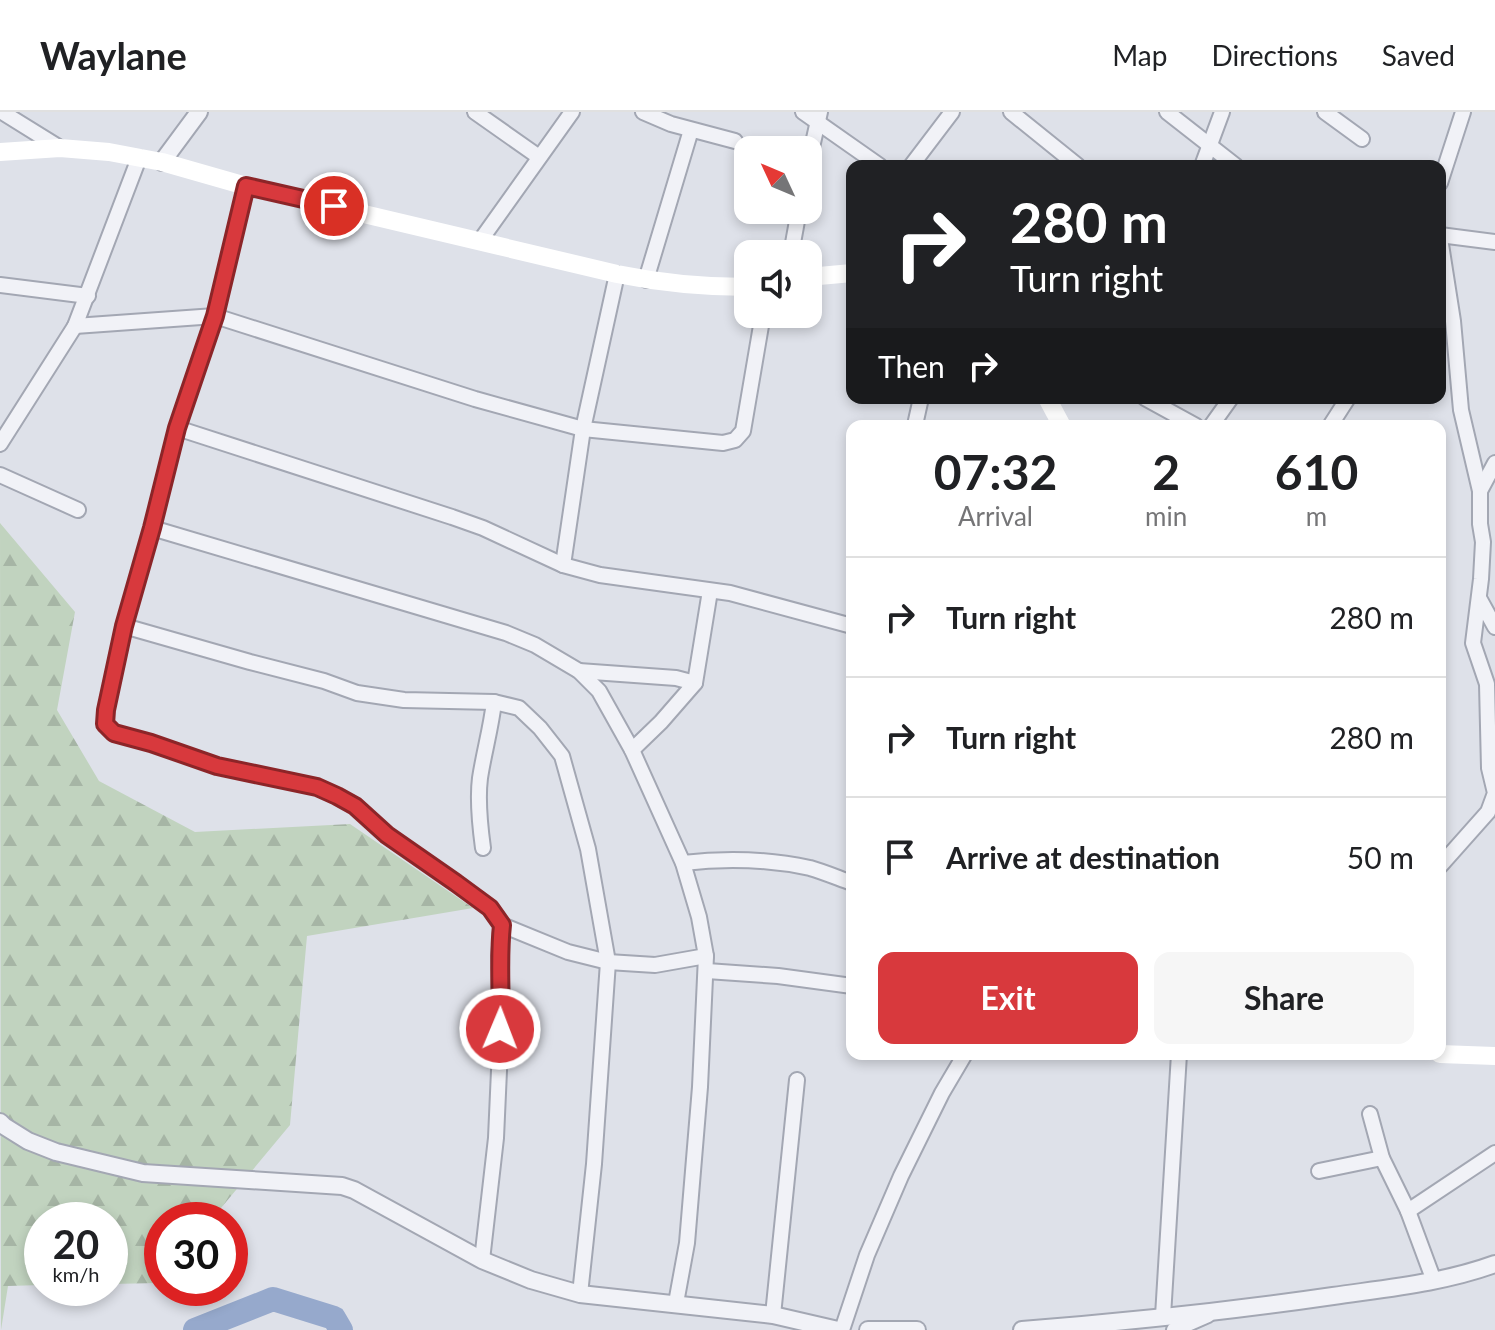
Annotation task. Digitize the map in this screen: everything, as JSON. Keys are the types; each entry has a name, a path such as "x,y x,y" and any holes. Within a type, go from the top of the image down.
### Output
{"main road":[{"path":"0,152 60,148 109,152 162,162 246,186 617,274 665,283 734,287"},
{"path":"822,276 846,274"},
{"path":"1446,1054 1495,1056"}],"street":[{"path":"2,112 60,148"},
{"path":"162,162 199,112"},
{"path":"475,112 539,157"},
{"path":"480,241 572,112"},
{"path":"643,112 691,130 734,141"},
{"path":"803,112 820,116 873,160"},
{"path":"916,160 952,112"},
{"path":"1011,112 1071,160"},
{"path":"1167,112 1228,160"},
{"path":"1204,160 1222,112"},
{"path":"1325,112 1362,139"},
{"path":"1446,163 1463,112"},
{"path":"815,136 820,116"},
{"path":"646,280 691,130"},
{"path":"0,444 75,326 139,158"},
{"path":"246,186 215,316 177,428 124,626 105,724 114,733 217,766 317,787 337,796 355,806 387,835 490,908 502,925 568,952 608,962 655,965 706,963 846,985"},
{"path":"1446,237 1495,242"},
{"path":"563,565 583,429 617,274"},
{"path":"1446,275 1461,410 1480,491 1483,542 1473,643 1487,684 1489,768 1495,793 1488,812 1446,859"},
{"path":"0,285 88,296"},
{"path":"75,326 215,316 475,399 583,429 723,443 735,440 743,431 761,328"},
{"path":"1156,404 1185,420"},
{"path":"177,428 483,528 563,565 600,575 730,593 846,624"},
{"path":"1480,491 1495,463"},
{"path":"0,475 78,510"},
{"path":"152,528 506,633 535,645 579,671 599,691 632,750 683,863 699,917 706,963 700,1087 687,1243 676,1303"},
{"path":"632,750 695,683 710,591"},
{"path":"1479,598 1495,627"},
{"path":"124,626 324,681 357,693 404,700 494,702 519,708 562,756 588,849 608,962 594,1164 580,1294"},
{"path":"579,671 676,678 695,683"},
{"path":"483,848 480,779 494,702"},
{"path":"683,863 715,859 770,861 812,869 846,881"},
{"path":"482,1260 496,1138 502,925"},
{"path":"0,1122 28,1141 56,1152 143,1173 342,1186 482,1260 531,1280 580,1294 773,1315 840,1330 867,1255 901,1176 961,1060"},
{"path":"1163,1316 1179,1060"},
{"path":"773,1315 797,1080"},
{"path":"1370,1114 1382,1158 1408,1211 1434,1281"},
{"path":"1408,1211 1495,1153"},
{"path":"1319,1171 1382,1158"},
{"path":"1022,1330 1279,1303 1434,1281 1465,1275 1495,1264"},
{"path":"1174,1330 1219,1309"},
{"path":"868,1330 917,1330"}],"green space":[{"path":"0,523 75,612 57,710 99,781 195,832 350,824 473,908 307,936 290,1125 226,1202 144,1202 144,1283 128,1284 128,1202 24,1202 24,1286 8,1286 1,1330"}],"waterway":[{"path":"195,1330 273,1299 334,1318 341,1330"}],"route":[{"path":"334,206 246,186 215,316 177,428 124,626 105,724 114,733 217,766 317,787 337,796 355,806 387,835 490,908 502,925 499,956 500,1029"}]}
